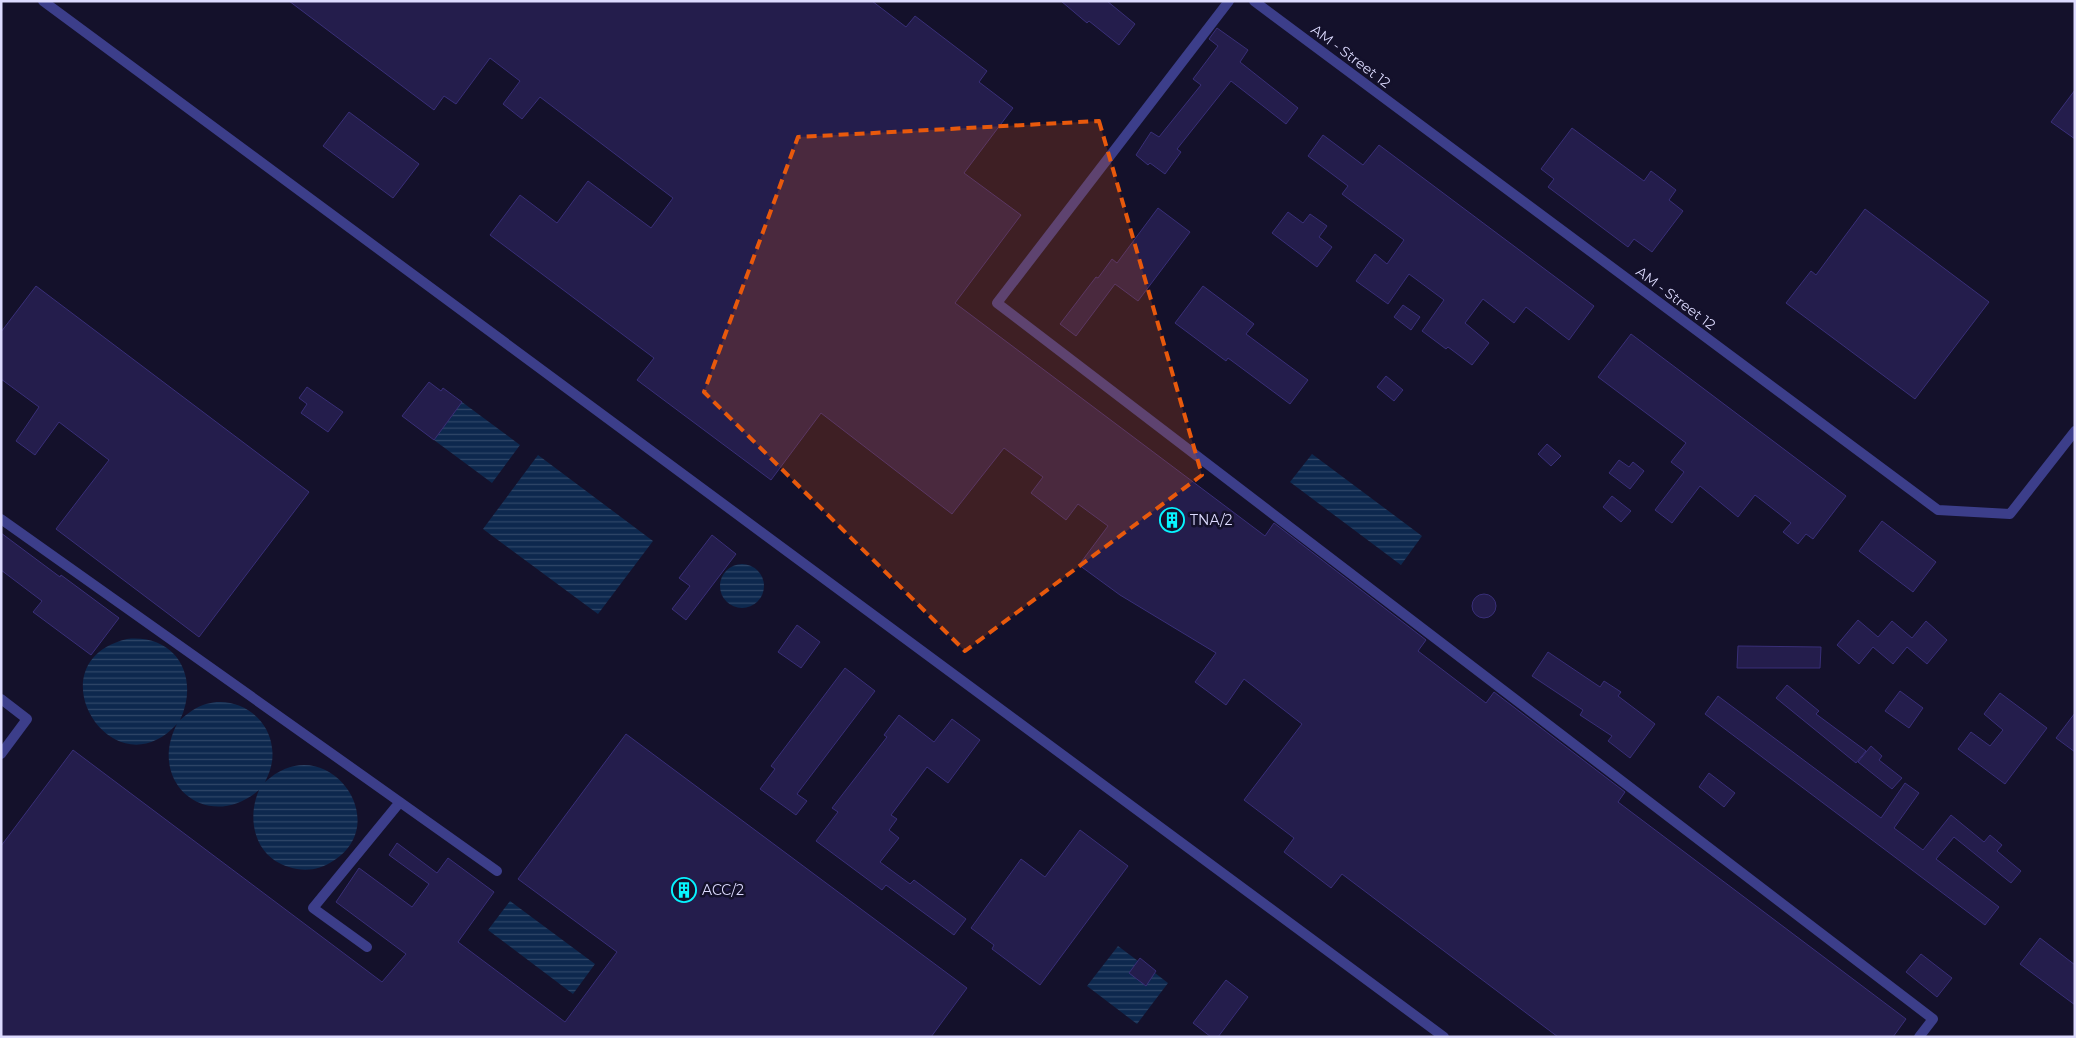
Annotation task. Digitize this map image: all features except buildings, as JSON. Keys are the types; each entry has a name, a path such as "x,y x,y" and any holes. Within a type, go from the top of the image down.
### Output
{"lane":[{"path":"43,1 1444,1037"},
{"path":"1229,1 997,303 1933,1019 1919,1037"},
{"name":"AM - Street 12","path":"1254,1 1938,510 2010,514 2075,431"},
{"path":"1,519 497,872"},
{"path":"1,699 27,719 1,754"},
{"path":"368,947 313,908 400,802"}],"highlighted area":[{"path":"1099,121 1202,475 965,651 704,392 798,137"}],"water":[{"path":"462,402 520,445 492,483 434,440"},
{"path":"1312,454 1422,536 1401,565 1290,482"},
{"path":"538,455 653,541 598,614 483,529"},
{"path":"742,564 754,568 760,574 764,586 760,598 754,604 742,608 730,604 724,598 720,586 724,574 730,568"},
{"path":"127,639 144,639 159,644 171,651 180,662 185,675 187,689 186,704 180,720 199,707 218,702 240,706 258,718 270,737 272,748 271,766 265,782 288,768 310,765 329,772 345,786 355,804 357,824 351,844 333,861 317,868 300,869 277,862 268,855 256,836 253,813 259,790 240,802 220,807 202,804 187,796 176,782 170,765 170,746 177,724 152,742 128,744 107,734 92,717 83,695 85,672 99,652"},
{"path":"510,901 595,964 573,994 488,930"},
{"path":"1118,946 1138,961 1146,985 1155,973 1168,983 1137,1024 1087,986"}],"place":[{"name":"TNA/2","path":"1172,520"},
{"name":"ACC/2","path":"684,890"}]}
